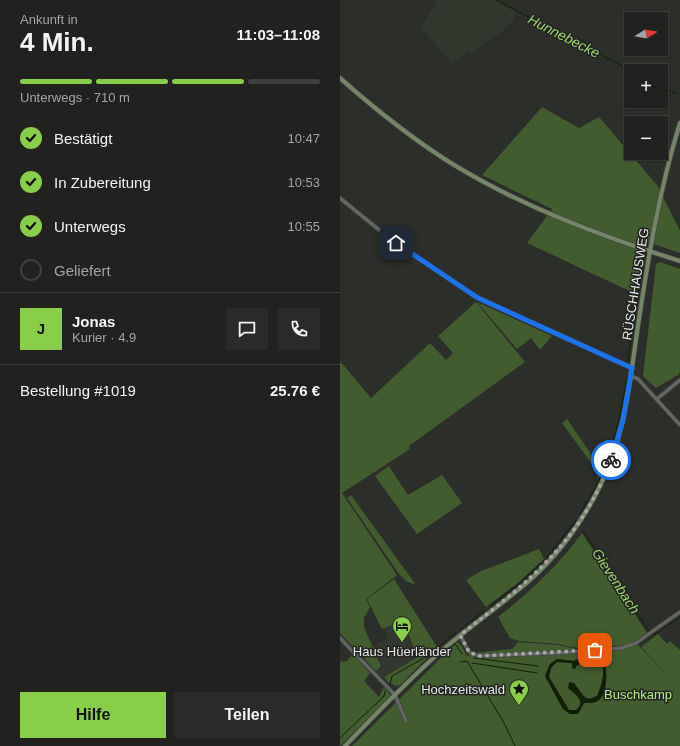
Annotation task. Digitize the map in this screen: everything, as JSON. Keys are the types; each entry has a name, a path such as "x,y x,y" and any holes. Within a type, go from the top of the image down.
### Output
{"main road":[{"path":"340,78 408,135 479,180 549,214 680,261"},
{"name":"RÜSCHHAUSWEG","path":"345,746 395,695 460,635 531,579 555,555 580,522 600,487 614,454 623,420 631,376 649,251 664,178 680,123"}],"street":[{"path":"340,198 384,234 474,296 632,368"},
{"path":"631,376 638,379 680,425"},
{"path":"657,399 680,380"},
{"path":"460,635 469,652 478,656 561,653 622,648 636,643 680,612"},
{"path":"340,638 395,695 406,721"}],"shaded area":[{"path":"437,0 495,0 513,10 515,15 513,20 497,36 492,37 472,54 469,51 452,64 421,27 437,4 435,2"},
{"path":"402,622 416,657 382,678 376,672 383,666 373,647 387,638 385,628"},
{"path":"589,654 601,656 605,665 606,685 605,691 596,702 584,703 578,714 570,714 563,709 545,676 550,664 557,659 574,661","holes":["592,657 599,658 603,666 603,671 601,687 597,696 591,699 585,698 574,683 569,682 568,688 579,698 580,701 579,707 576,710 569,710 549,677 551,668 557,662 572,663 572,668 575,669 576,666"]}],"green space":[{"path":"542,107 579,128 599,117 624,146 624,160 636,160 657,185 680,231 680,253 645,241 636,294 527,243 552,209 482,175"},
{"path":"660,262 680,269 680,372 678,375 656,388 643,376 656,264"},
{"path":"476,302 525,362 409,446 410,449 342,493 397,575 366,599 370,607 364,618 364,627 381,666 376,671 340,633 340,361 371,398 430,343 446,360 453,353 438,336"},
{"path":"477,302 552,336 540,350 531,338 517,349"},
{"path":"567,419 602,470 598,480 597,471 562,423"},
{"path":"389,466 408,495 442,475 462,503 417,534 375,476"},
{"path":"351,495 416,585 406,581 399,574 347,498"},
{"path":"582,533 647,633 629,645 582,649 558,644 519,641 510,638 498,617 543,578 563,557"},
{"path":"539,549 544,559 519,582 486,607 466,580 481,571"},
{"path":"394,579 437,647 426,650 417,656 403,621 382,629 367,599"},
{"name":"Buschkamp","path":"658,634 667,644 670,641 680,650 680,746 352,746 457,642 461,645 467,656 473,653 512,649 518,642 558,645 582,650 621,650 637,644 675,683 641,647","holes":["589,654 605,660 605,685 600,699 584,703 578,714 563,709 545,676 550,664 557,659 574,661"]},
{"path":"435,650 400,685 396,686 388,682 384,677 426,652"},
{"path":"353,654 370,673 364,681 379,697 384,687 391,696 340,746 340,660 341,662 347,661"},
{"path":"592,657 599,658 603,666 603,677 599,692 597,696 588,699 577,690 569,688 577,695 580,704 576,710 569,710 549,677 551,668 556,662 573,663 576,669 576,666"}],"waterway":[{"name":"Hunnebecke","path":"496,0 624,67"},
{"name":"Hunnebecke","path":"668,90 677,94"},
{"path":"628,360 642,267"},
{"path":"610,454 628,375"},
{"path":"580,514 597,485 608,459"},
{"name":"Gievenbach","path":"547,557 576,520"},
{"name":"Gievenbach","path":"583,531 649,631"},
{"name":"Gievenbach","path":"490,606 520,583 541,563"},
{"name":"Gievenbach","path":"461,629 484,611"},
{"name":"Gievenbach","path":"662,629 680,617"},
{"name":"Gievenbach","path":"652,635 659,632"},
{"name":"Gievenbach","path":"390,685 392,676 424,658 456,633"},
{"path":"442,655 453,644 456,645 462,654"},
{"path":"474,658 538,666"},
{"path":"460,662 467,661 504,723 515,746"},
{"path":"472,663 537,673"},
{"name":"Gievenbach","path":"340,738 384,696 385,691"}],"way so far":[{"path":"595,650 566,653 478,656 469,652 464,646 460,635 512,595 531,579 555,555 572,533 591,504 611,460"}],"place":[{"name":"Haus Hüerländer","path":"402,643"},
{"name":"Hochzeitswald","path":"519,706"}],"route":[{"path":"396,243 478,298 632,368 623,420 611,460"}]}
